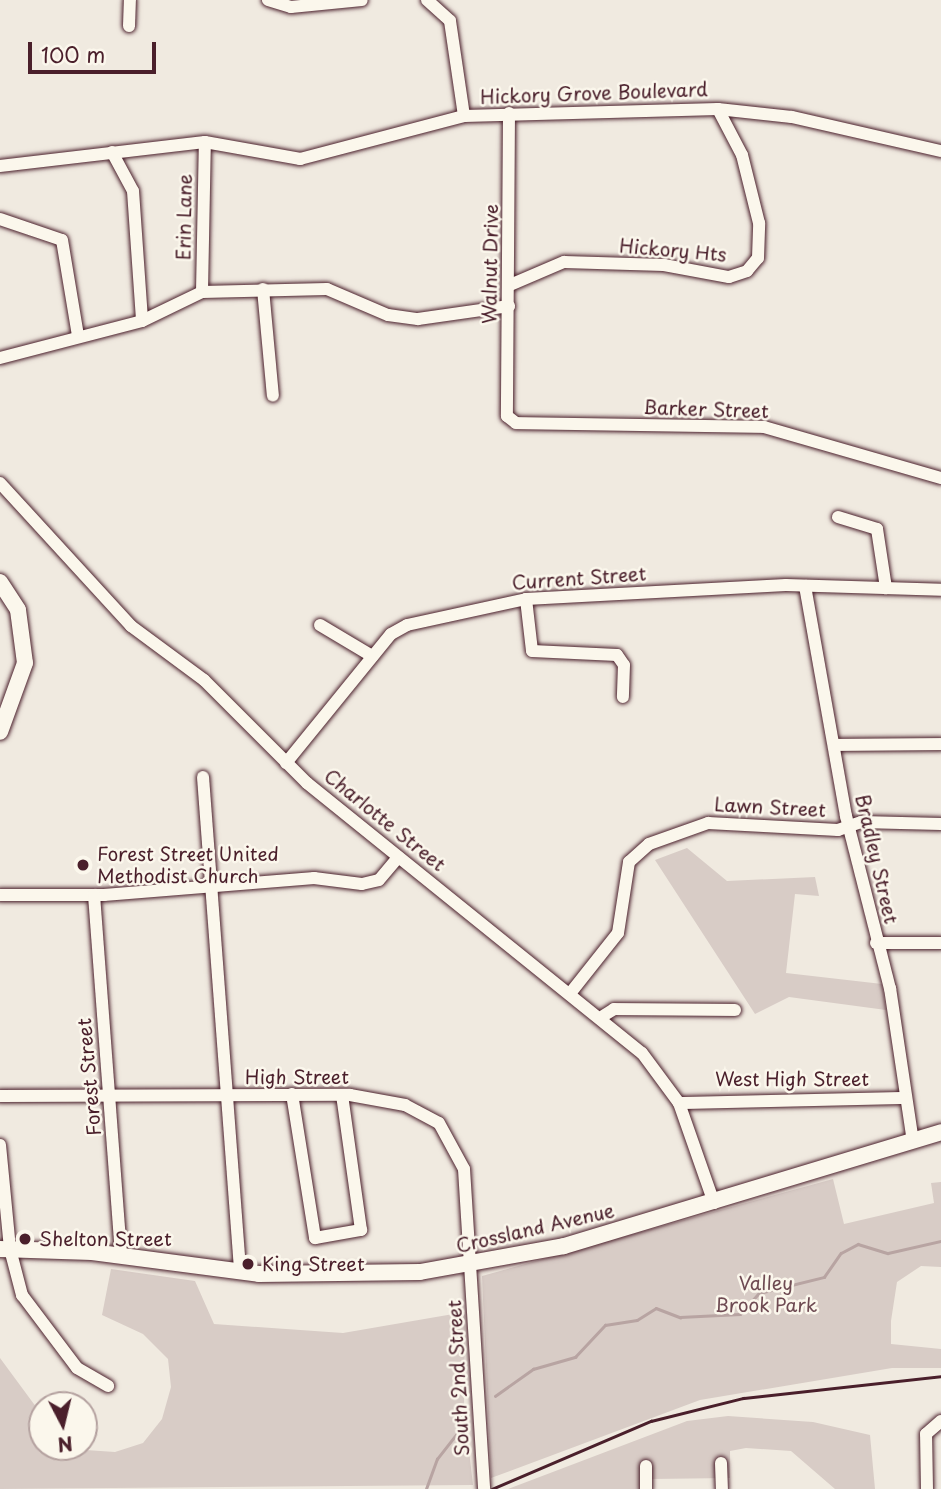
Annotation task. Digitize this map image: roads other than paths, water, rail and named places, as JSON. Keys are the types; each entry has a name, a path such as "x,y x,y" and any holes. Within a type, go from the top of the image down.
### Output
{"main road":[{"path":"0,582 18,610 25,663 0,732"},
{"name":"Crossland Avenue","path":"5,1249 121,1256 240,1273 381,1275 472,1265 714,1203 941,1132"}],"street":[{"path":"129,26 130,0"},
{"path":"268,0 362,0"},
{"path":"427,0 450,21 464,116"},
{"name":"Hickory Grove Boulevard","path":"0,166 205,142 300,159 464,116 718,109 792,117 941,151"},
{"name":"Hickory Hts","path":"510,285 564,262 664,265 729,277 747,271 758,258 759,223 742,155 718,109"},
{"name":"Walnut Drive","path":"507,416 510,285 509,113"},
{"name":"Erin Lane","path":"202,292 205,142"},
{"path":"112,152 133,191 142,321"},
{"path":"0,219 62,240 69,252 78,336"},
{"path":"263,289 273,396"},
{"path":"0,358 142,321 202,292 327,289 388,315 418,318 509,306"},
{"name":"Barker Street","path":"507,416 516,423 764,427 941,478"},
{"name":"Charlotte Street","path":"0,483 95,591 185,666 286,763 398,857 603,1016 655,1068 678,1103 714,1203"},
{"path":"838,517 877,529 886,588"},
{"name":"Current Street","path":"286,763 372,656 400,627 526,599 805,586 941,590"},
{"name":"Bradley Street","path":"805,586 850,826 876,943 890,988 912,1141"},
{"path":"526,599 533,651 617,655 624,665 623,697"},
{"path":"320,625 372,656"},
{"path":"834,745 941,744"},
{"path":"203,777 230,1096 240,1273"},
{"name":"Lawn Street","path":"572,991 618,933 627,868 642,848 708,823 850,826 941,824"},
{"path":"0,895 94,895 314,878 372,883 398,857"},
{"name":"Forest Street","path":"94,895 112,1096 121,1256"},
{"path":"876,943 941,943"},
{"path":"603,1016 614,1009 735,1010"},
{"path":"292,1094 315,1238 361,1230 342,1095"},
{"name":"High Street","path":"0,1096 342,1095 419,1110 447,1132 464,1169 472,1265"},
{"name":"West High Street","path":"678,1103 906,1098"},
{"path":"0,1145 5,1249 17,1282 40,1322 87,1378 108,1386"},
{"name":"South 2nd Street","path":"472,1265 484,1489"},
{"path":"927,1489 935,1424"},
{"path":"721,1463 722,1489"},
{"path":"646,1466 646,1489"}],"waterway":[{"path":"495,1396 533,1369 575,1357 605,1325 637,1320 656,1308 680,1317 740,1314 759,1293 824,1277 841,1253 858,1244 888,1253 941,1241"},
{"path":"426,1489 437,1459 459,1431"}],"railway":[{"path":"492,1489 651,1421 743,1398 941,1376"}],"place":[{"name":"Forest Street United Methodist Church","path":"83,865"},
{"name":"Shelton Street","path":"25,1239"},
{"name":"King Street","path":"248,1264"}],"park label":[{"name":"Valley Brook Park","path":"766,1294"}]}
